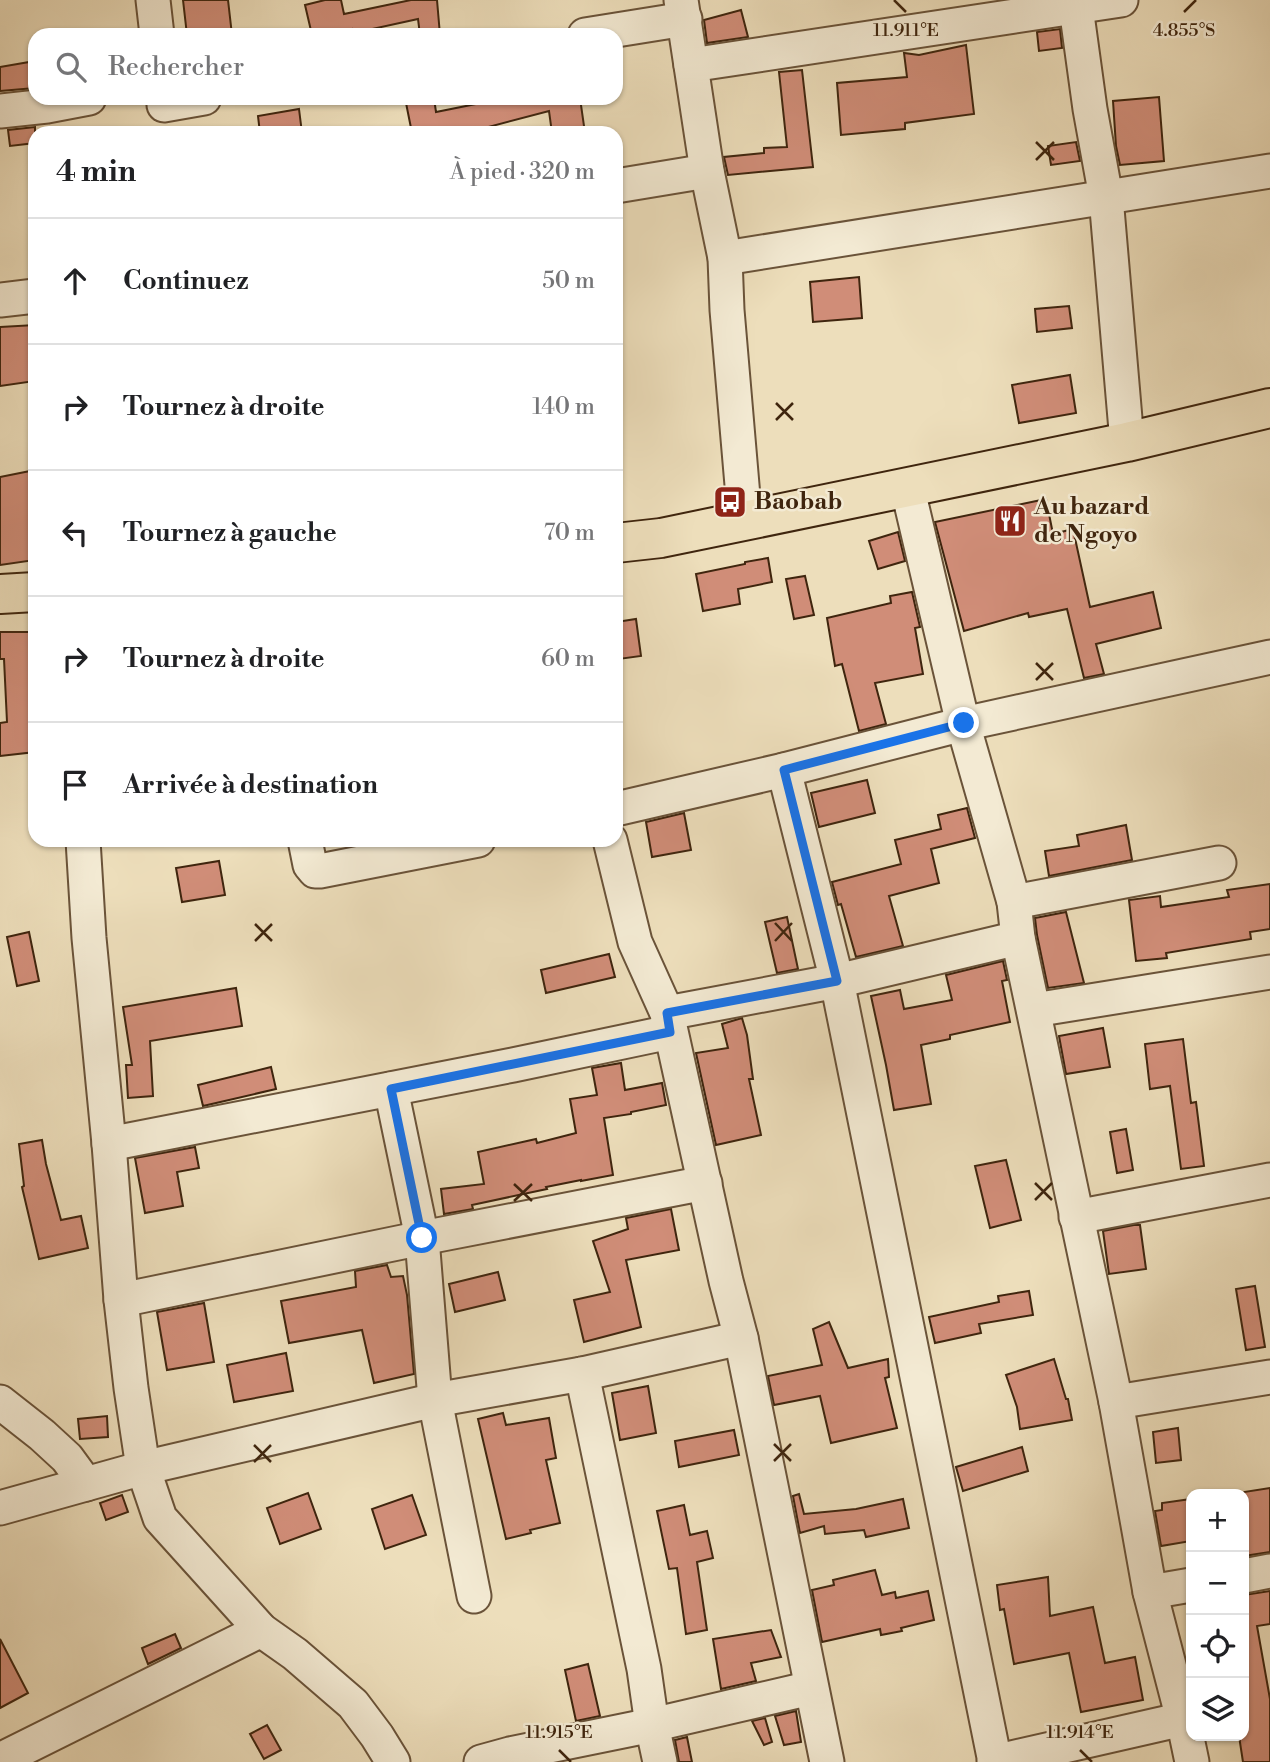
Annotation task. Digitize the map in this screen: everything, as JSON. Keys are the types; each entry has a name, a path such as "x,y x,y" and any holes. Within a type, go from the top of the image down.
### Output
{"highway":[{"path":"623,542 661,538 1127,442 1270,408"},
{"path":"0,594 28,593"}],"street":[{"path":"153,0 156,28"},
{"path":"691,65 1075,3 1121,0"},
{"path":"1075,3 1106,197 1127,442"},
{"path":"611,28 683,9 708,172 725,258 727,310 746,520"},
{"path":"0,111 52,105"},
{"path":"165,112 184,105"},
{"path":"725,258 1270,171"},
{"path":"623,185 708,172"},
{"path":"0,300 28,297"},
{"path":"907,486 964,723 1014,902 1018,938 1116,1402 1150,1592 1192,1762"},
{"path":"623,807 784,770 964,723 1270,657"},
{"path":"784,770 837,981 995,1762 1183,1719"},
{"path":"83,847 121,1300 143,1468 160,1518 261,1630 295,1654 353,1704 393,1762"},
{"path":"306,847 310,864 315,871 320,871 442,847"},
{"path":"612,847 635,942 668,1022 741,1338 827,1762"},
{"path":"1014,902 1219,863"},
{"path":"109,1144 391,1089 1018,938"},
{"path":"1034,1010 1270,972"},
{"path":"391,1089 422,1238 435,1400 474,1596"},
{"path":"1076,1217 1270,1180"},
{"path":"121,1300 705,1183"},
{"path":"0,1508 143,1468 435,1400 582,1374 741,1338"},
{"path":"582,1374 660,1762"},
{"path":"1116,1402 1270,1377"},
{"path":"0,1402 67,1458 86,1484"},
{"path":"1249,1575 1270,1571"},
{"path":"1150,1592 1186,1586"},
{"path":"2,1758 261,1630"},
{"path":"501,1759 811,1688"}],"building":[{"path":"183,0 228,0 231,28 186,28"},
{"path":"325,0 341,0 344,14 411,0 437,0 439,28 419,28 418,19 377,28 310,28 305,5"},
{"path":"741,10 748,37 707,43 704,20"},
{"path":"1060,29 1062,48 1039,51 1037,32"},
{"path":"966,45 974,114 905,123 905,129 841,135 837,83 907,77 904,53 919,55"},
{"path":"28,62 28,89 0,91 0,67"},
{"path":"802,70 813,167 728,175 724,157 764,153 764,148 787,147 779,72"},
{"path":"1159,97 1164,161 1120,165 1113,101"},
{"path":"406,105 435,105 436,112 471,105 581,105 584,126 551,126 549,111 492,126 411,126"},
{"path":"299,109 301,126 259,126 258,116"},
{"path":"28,128 28,144 10,146 8,130"},
{"path":"1076,142 1080,161 1051,165 1048,146"},
{"path":"859,277 862,318 813,322 810,282"},
{"path":"1069,306 1072,328 1037,332 1035,309"},
{"path":"28,325 28,382 0,386 0,327"},
{"path":"1070,375 1076,413 1019,423 1012,385"},
{"path":"28,471 28,561 0,565 0,477"},
{"path":"1046,499 1053,534 1073,529 1090,607 1153,592 1161,628 1096,644 1104,674 1084,678 1067,609 1029,617 1028,613 964,631 935,522"},
{"path":"898,532 905,561 878,569 869,541"},
{"path":"768,558 772,582 738,589 740,604 703,611 696,574"},
{"path":"805,576 814,615 794,619 786,579"},
{"path":"912,592 920,627 915,628 923,674 875,683 886,724 859,731 842,664 835,666 827,618 891,603 890,596"},
{"path":"636,619 641,656 623,658 623,621"},
{"path":"0,632 28,632 28,753 0,756 0,723 7,722 4,659 0,659"},
{"path":"867,780 875,813 819,827 811,793"},
{"path":"967,808 975,838 931,849 939,883 889,896 903,946 856,957 832,882 901,864 895,840 941,829 938,815"},
{"path":"684,813 691,850 652,857 646,822"},
{"path":"1126,825 1132,860 1049,876 1045,851 1079,846 1077,835"},
{"path":"219,861 225,895 182,902 176,868"},
{"path":"1270,884 1270,929 1250,932 1251,939 1166,953 1167,958 1136,961 1129,900 1160,896 1161,907 1229,897 1227,890"},
{"path":"1066,912 1084,983 1048,988 1035,918"},
{"path":"787,917 798,969 777,973 765,922"},
{"path":"29,932 39,981 17,986 7,937"},
{"path":"609,954 615,977 546,993 541,970"},
{"path":"1003,961 1007,980 1002,981 1010,1022 950,1035 950,1039 921,1045 931,1104 894,1110 871,996 900,990 904,1009 952,1000 946,975"},
{"path":"236,988 242,1026 150,1041 153,1096 128,1098 126,1065 132,1065 123,1007"},
{"path":"742,1018 753,1079 749,1079 761,1135 716,1145 696,1053 728,1048 722,1024"},
{"path":"1103,1028 1110,1067 1066,1074 1059,1036"},
{"path":"1183,1039 1191,1103 1196,1102 1204,1166 1181,1169 1170,1086 1150,1089 1145,1044"},
{"path":"621,1063 625,1090 662,1083 666,1105 604,1118 613,1175 546,1187 547,1189 472,1205 473,1209 444,1214 441,1189 484,1184 478,1152 536,1139 537,1143 576,1133 570,1099 597,1095 592,1068"},
{"path":"271,1067 276,1089 203,1106 198,1085"},
{"path":"1126,1129 1133,1170 1117,1173 1110,1132"},
{"path":"42,1140 61,1220 81,1216 88,1248 39,1259 22,1187 19,1144"},
{"path":"195,1147 199,1168 177,1172 183,1206 145,1213 135,1158"},
{"path":"1006,1160 1021,1220 990,1228 975,1166"},
{"path":"671,1209 679,1250 626,1260 641,1327 584,1342 574,1300 610,1292 593,1241 628,1229 626,1218"},
{"path":"1140,1225 1146,1269 1109,1274 1103,1231"},
{"path":"387,1265 391,1277 403,1276 414,1374 374,1383 362,1330 289,1343 281,1301 356,1287 355,1271"},
{"path":"498,1272 505,1300 455,1312 449,1284"},
{"path":"1255,1286 1265,1347 1246,1350 1236,1289"},
{"path":"1029,1291 1033,1315 979,1324 981,1333 935,1343 929,1317 999,1302 998,1296"},
{"path":"204,1303 214,1362 167,1370 157,1312"},
{"path":"829,1322 848,1368 888,1359 889,1377 885,1378 897,1428 831,1443 820,1396 774,1405 768,1376 822,1365 813,1329"},
{"path":"286,1353 293,1391 234,1402 227,1365"},
{"path":"1054,1359 1068,1399 1072,1420 1020,1429 1017,1407 1006,1375"},
{"path":"648,1386 656,1433 620,1440 612,1393"},
{"path":"503,1413 506,1425 549,1418 556,1458 546,1460 560,1523 506,1539 478,1419"},
{"path":"107,1416 108,1437 80,1439 78,1419"},
{"path":"1178,1428 1181,1460 1156,1463 1153,1432"},
{"path":"734,1430 739,1455 679,1467 675,1441"},
{"path":"1022,1447 1028,1471 963,1491 956,1467"},
{"path":"1270,1488 1270,1552 1249,1555 1249,1491"},
{"path":"308,1493 321,1529 280,1544 267,1508"},
{"path":"799,1494 804,1514 856,1509 903,1499 909,1528 866,1537 864,1530 825,1534 824,1526 800,1533 793,1496"},
{"path":"122,1495 128,1512 106,1520 100,1503"},
{"path":"412,1495 426,1535 385,1549 372,1509"},
{"path":"1186,1500 1186,1542 1161,1546 1155,1511 1162,1510 1162,1503"},
{"path":"684,1505 690,1535 707,1531 713,1558 697,1562 707,1630 686,1634 677,1568 669,1569 657,1511"},
{"path":"875,1570 882,1595 895,1592 896,1598 928,1591 934,1620 901,1628 902,1631 881,1635 880,1629 822,1642 812,1590 834,1585 833,1580"},
{"path":"1048,1577 1050,1616 1093,1607 1105,1663 1135,1657 1143,1700 1081,1712 1069,1653 1014,1664 1004,1609 1000,1610 997,1585"},
{"path":"1270,1591 1270,1624 1257,1626 1270,1699 1270,1762 1243,1762 1240,1741 1249,1741 1249,1594"},
{"path":"771,1630 781,1657 751,1663 756,1681 721,1689 713,1639"},
{"path":"175,1634 181,1648 148,1664 142,1648"},
{"path":"0,1639 28,1693 0,1708"},
{"path":"588,1664 600,1716 576,1721 565,1670"},
{"path":"796,1711 801,1742 784,1745 775,1716"},
{"path":"765,1718 772,1742 764,1745 752,1721"},
{"path":"267,1725 281,1750 264,1759 250,1734"},
{"path":"687,1737 692,1762 679,1762 675,1740"}],"place":[{"name":"Baobab","path":"730,502"},
{"name":"Au bazard de Ngoyo","path":"1010,521"}],"route":[{"path":"422,1238 391,1089 670,1032 667,1013 837,981 784,770 964,723"}]}
